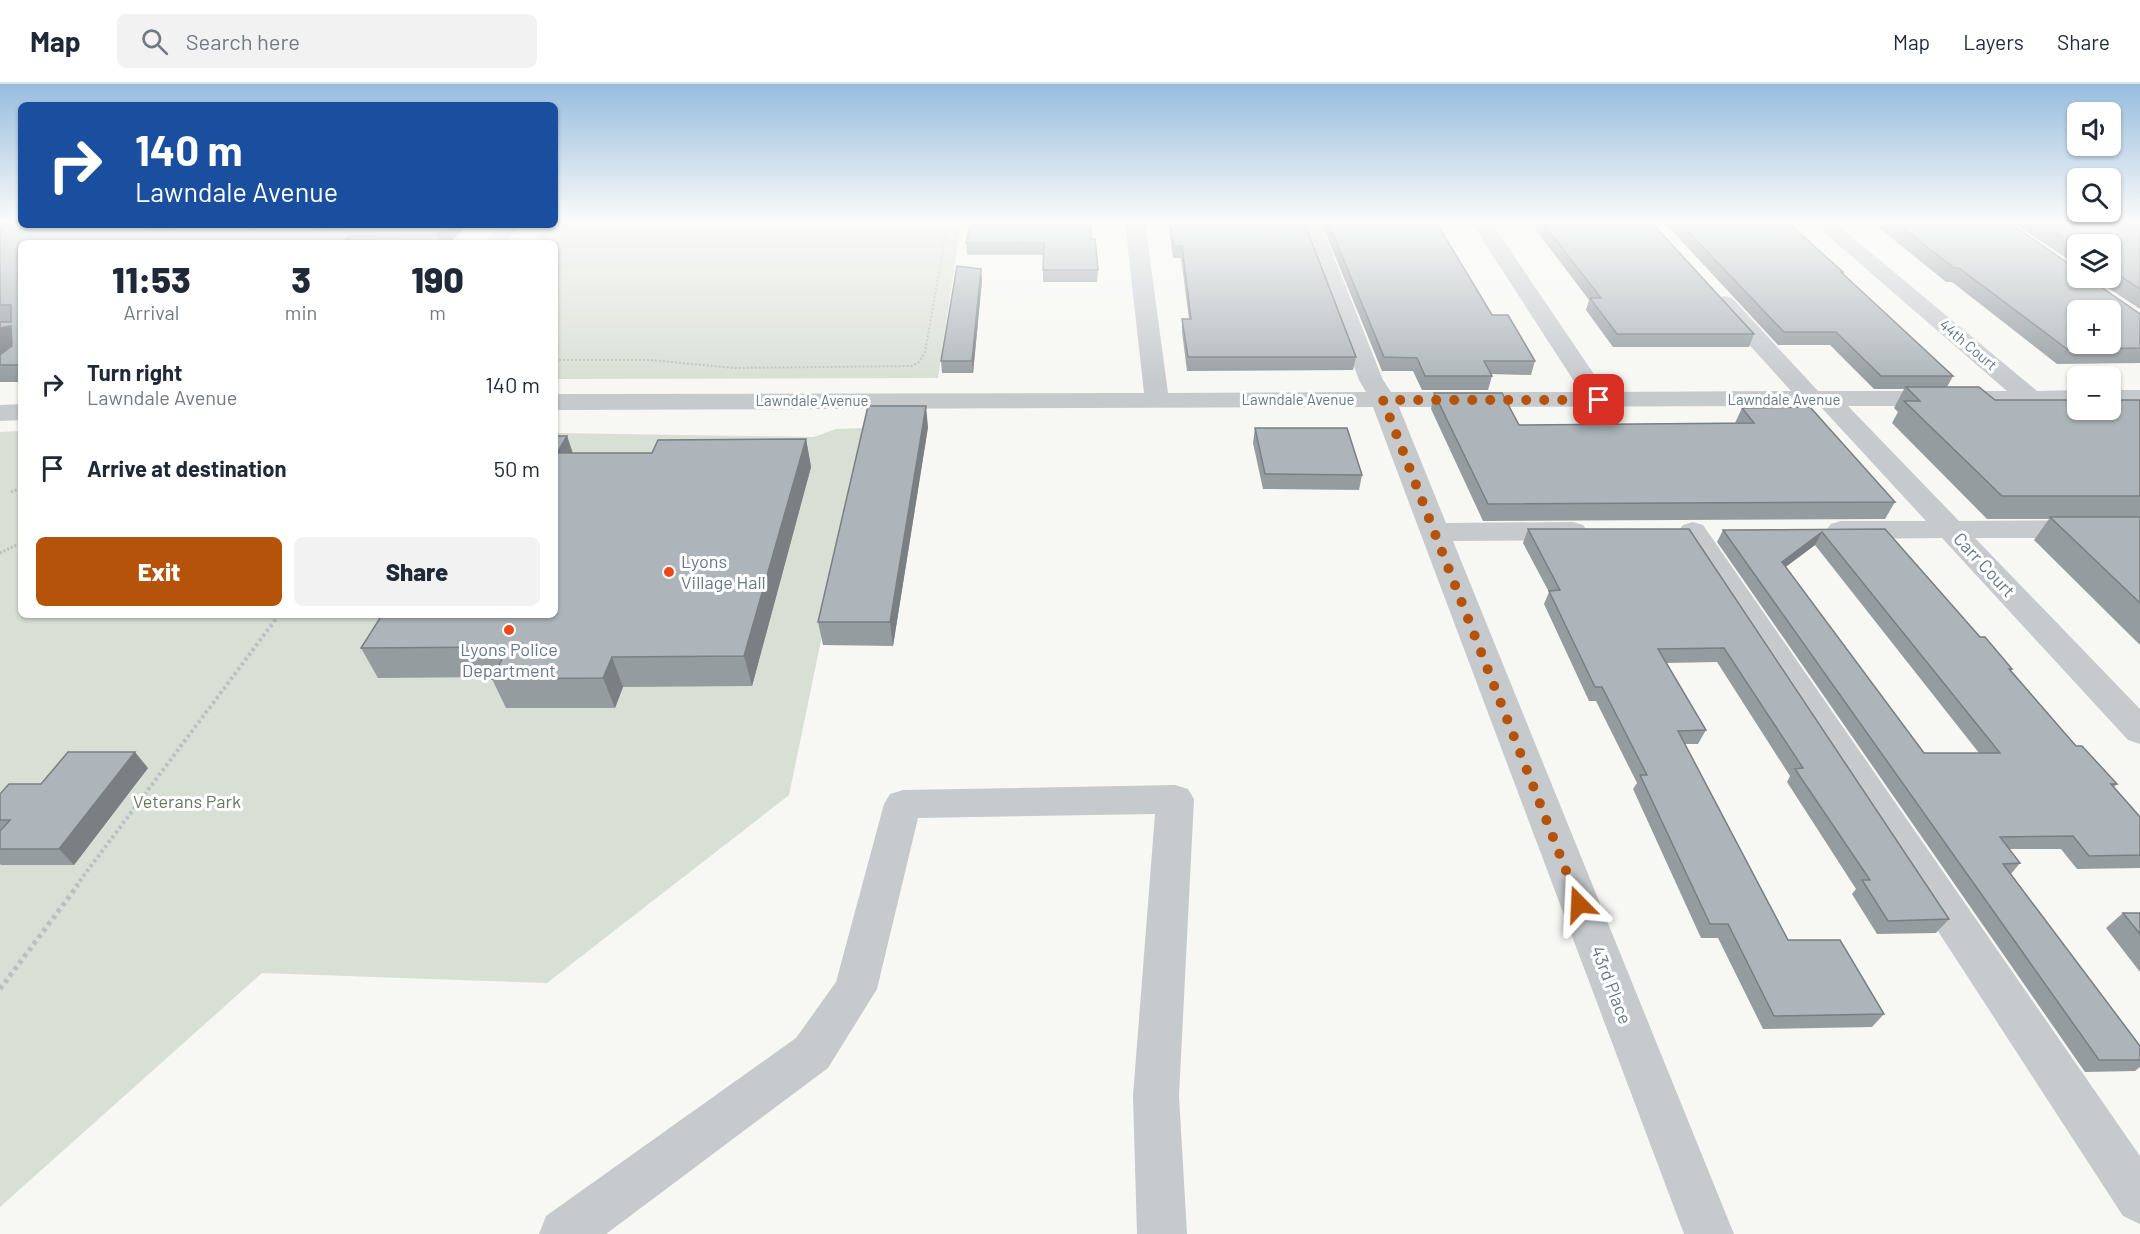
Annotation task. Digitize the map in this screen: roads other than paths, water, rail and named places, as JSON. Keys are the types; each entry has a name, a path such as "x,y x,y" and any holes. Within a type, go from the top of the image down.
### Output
{"street":[{"path":"1142,276 1157,401"},
{"name":"43rd Place","path":"1331,276 1371,380 1383,400 1708,1234"},
{"path":"1517,276 1599,400"},
{"name":"44th Court","path":"1886,276 2031,398"},
{"name":"Carr Court","path":"1713,291 1950,530 2140,731"},
{"name":"Lawndale Avenue","path":"558,402 2067,398"},
{"path":"2121,398 2140,398"},
{"path":"0,413 18,412"},
{"path":"1809,530 2140,529"},
{"path":"1434,532 1602,531"},
{"path":"1697,531 2140,1199"},
{"path":"564,1234 812,1053 855,989 903,804 1175,799 1156,1096 1162,1234"}],"place":[{"name":"Lyons Village Hall","path":"669,572"},
{"name":"Lyons Police Department","path":"509,630"}],"park label":[{"name":"Veterans Park","path":"187,802"}]}
